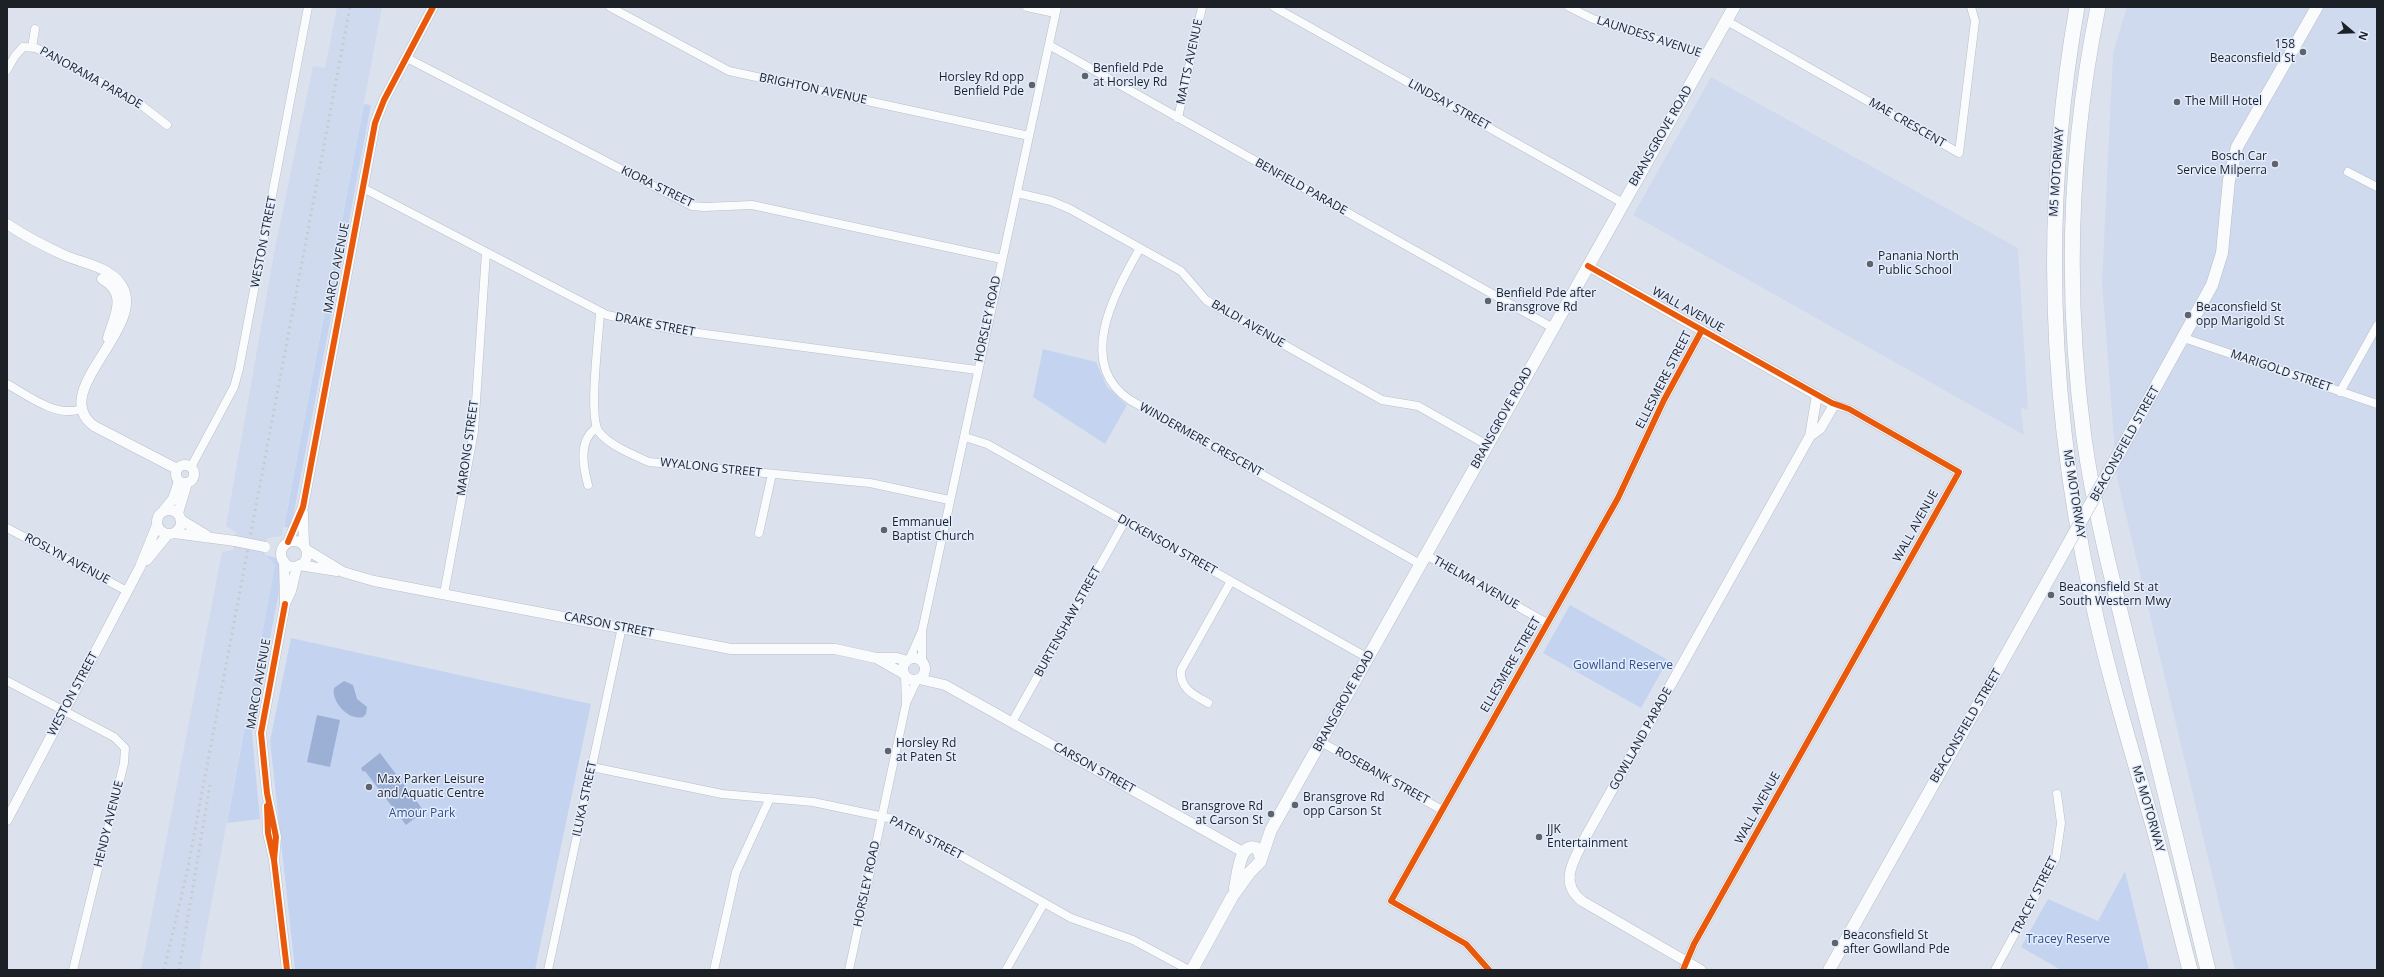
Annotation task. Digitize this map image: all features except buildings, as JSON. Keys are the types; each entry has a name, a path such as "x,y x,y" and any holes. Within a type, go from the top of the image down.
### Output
{"highway":[{"name":"M5 MOTORWAY","path":"2077,7 2062,101 2054,203 2055,337 2061,413 2070,480 2092,598 2120,714 2156,837 2190,970"},
{"name":"M5 MOTORWAY","path":"2098,7 2084,89 2073,211 2072,269 2075,350 2084,438 2099,524 2208,970"}],"main road":[{"name":"BRANSGROVE ROAD","path":"1190,970 1232,897 1258,862 1271,830 1734,7"},
{"name":"BEACONSFIELD STREET","path":"1829,970 2203,304 2218,268 2224,238 2229,180 2237,147 2317,7"},
{"name":"BRANSGROVE ROAD","path":"1232,897 1245,852 1271,830"},
{"path":"1245,852 1260,852 1258,862 1246,865 1245,852"}],"street":[{"name":"WESTON STREET","path":"191,466 234,387 239,369 308,7"},
{"name":"MARCO AVENUE","path":"288,542 303,507 377,118 432,7"},
{"name":"BRIGHTON AVENUE","path":"610,7 729,71 1029,136"},
{"path":"1027,7 1056,10"},
{"name":"MATTS AVENUE","path":"1178,118 1202,7"},
{"name":"LINDSAY STREET","path":"1274,7 1623,203"},
{"name":"LAUNDESS AVENUE","path":"1569,7 1593,19 1707,56"},
{"name":"MAE CRESCENT","path":"1727,21 1959,153 1976,21 1971,7"},
{"name":"HORSLEY ROAD","path":"923,664 922,631 949,500 965,437 977,370 1017,194 1056,10"},
{"name":"PANORAMA PARADE","path":"32,47 35,28"},
{"name":"BENFIELD PARADE","path":"1049,45 1553,328"},
{"name":"PANORAMA PARADE","path":"7,70 18,50 23,47 32,47 136,101 167,125"},
{"name":"KIORA STREET","path":"407,58 692,206 752,205 1002,259"},
{"path":"2348,172 2377,187"},
{"name":"DRAKE STREET","path":"363,188 600,313 675,330 977,370"},
{"name":"BALDI AVENUE","path":"1017,194 1061,204 1181,272 1206,300 1219,308 1382,400 1418,406 1487,445"},
{"path":"7,224 67,256 79,266 108,282 116,290 116,310 105,350 83,392 81,409 84,416 94,426 177,469"},
{"name":"WINDERMERE CRESCENT","path":"1140,248 1113,298 1103,343 1103,364 1116,389 1130,400 1423,560"},
{"name":"MARONG STREET","path":"444,594 474,431 486,253"},
{"name":"WALL AVENUE","path":"1588,266 1817,395 1834,404 1849,409 1959,472 1694,944 1685,966"},
{"path":"588,485 583,466 584,448 587,437 596,428 594,415 600,313"},
{"path":"2340,392 2377,326"},
{"name":"ELLESMERE STREET","path":"1489,970 1466,944 1391,901 1624,488 1664,400 1702,330"},
{"name":"MARIGOLD STREET","path":"2184,338 2377,404"},
{"path":"7,384 60,412 71,413 81,409"},
{"name":"GOWLLAND PARADE","path":"1701,970 1685,966 1582,901 1570,888 1569,873 1585,838 1810,436 1817,395"},
{"name":"GOWLLAND PARADE","path":"1810,436 1820,429 1834,404"},
{"name":"WYALONG STREET","path":"596,428 611,442 649,462 870,483 949,500"},
{"name":"DICKENSON STREET","path":"965,437 986,444 1368,658"},
{"path":"171,534 180,528 183,482 176,475 177,469 185,464 191,466 194,476 183,482 173,499 158,516 157,525 161,531 171,534 210,537 235,541 282,551"},
{"path":"759,533 772,474"},
{"name":"MARCO AVENUE","path":"303,507 306,548"},
{"path":"164,510 172,510 190,527 210,537"},
{"name":"BURTENSHAW STREET","path":"1012,722 1125,521"},
{"name":"WESTON STREET","path":"7,820 140,567 157,525"},
{"name":"ROSLYN AVENUE","path":"7,528 127,591"},
{"name":"WESTON STREET","path":"140,567 171,534"},
{"path":"296,541 306,548 306,559 298,566 291,566 284,561 282,551 288,542 296,541"},
{"name":"CARSON STREET","path":"306,548 343,572"},
{"name":"THELMA AVENUE","path":"1423,560 1547,623"},
{"name":"MARCO AVENUE","path":"284,561 286,604"},
{"name":"MARCO AVENUE","path":"287,970 274,860 268,833 267,793 262,752 262,726 286,604 292,591 298,566"},
{"name":"CARSON STREET","path":"298,566 343,572 374,581 622,627 731,649 826,648 876,658 908,660"},
{"path":"1208,703 1186,688 1181,676 1182,670 1231,581"},
{"name":"ILUKA STREET","path":"548,970 622,627"},
{"name":"HORSLEY ROAD","path":"908,660 922,631"},
{"name":"CARSON STREET","path":"876,658 904,675"},
{"path":"916,659 923,664 924,673 918,679 909,679 904,675 903,666 908,660 916,659"},
{"name":"CARSON STREET","path":"923,664 945,685 1245,852"},
{"name":"HORSLEY ROAD","path":"904,675 906,704"},
{"name":"HORSLEY ROAD","path":"849,970 906,704 918,679"},
{"name":"CARSON STREET","path":"918,679 945,685"},
{"name":"HENDY AVENUE","path":"7,682 119,740 126,752 73,970"},
{"name":"ROSEBANK STREET","path":"1321,742 1442,810"},
{"name":"PATEN STREET","path":"592,767 722,794 820,803 882,816 917,831 1044,903 1081,922 1142,944 1190,970"},
{"name":"TRACEY STREET","path":"1995,970 2056,858 2061,823 2057,794"},
{"path":"714,970 736,872 770,798"},
{"path":"1006,970 1044,903"}],"shaded area":[{"path":"337,7 382,7 282,536 267,538 265,556 275,565 199,970 141,970 222,552 233,550 236,532 226,526 275,248 313,66 325,68"},
{"path":"2127,7 2377,7 2377,970 2235,970 2117,478 2102,282 2113,53"},
{"name":"Panania North Public School","path":"1711,77 2018,248 2028,410 2021,407 2024,435 1633,215"},
{"path":"344,681 353,685 357,699 367,707 366,714 363,717 352,716 347,713 335,699 334,688"},
{"path":"317,715 340,720 330,767 307,762"},
{"path":"380,753 424,811 406,825 365,771 363,772 361,768"}],"green space":[{"path":"364,104 371,105 291,528 284,527"},
{"path":"1043,349 1096,362 1107,387 1127,405 1105,444 1033,397"},
{"path":"265,555 277,558 283,571 252,733 260,819 227,823 275,565"},
{"name":"Gowlland Reserve","path":"1570,605 1668,660 1641,708 1543,653"},
{"name":"Amour Park","path":"291,638 591,704 535,970 295,970 270,741"},
{"name":"Tracey Reserve","path":"2125,871 2149,970 2061,970 2021,947 2048,899 2098,921"}],"railway":[{"path":"164,970 187,872 350,7"},
{"path":"179,970 210,785"}],"cycle path":[{"path":"288,542 303,507 375,123 384,100 433,7"},
{"path":"1588,266 1832,403 1849,409 1959,472 1694,944 1683,970"},
{"path":"1489,970 1466,944 1391,901 1618,498 1664,400 1702,330"},
{"path":"274,860 276,837 267,793 261,733 285,604"},
{"path":"267,806 268,833 274,860 287,970"}],"place":[{"name":"158 Beaconsfield St","path":"2303,52"},
{"name":"Benfield Pde at Horsley Rd","path":"1085,76"},
{"name":"Horsley Rd opp Benfield Pde","path":"1032,85"},
{"name":"The Mill Hotel","path":"2177,102"},
{"name":"Bosch Car Service Milperra","path":"2275,164"},
{"name":"Panania North Public School","path":"1870,264"},
{"name":"Benfield Pde after Bransgrove Rd","path":"1488,301"},
{"name":"Beaconsfield St opp Marigold St","path":"2188,315"},
{"name":"Emmanuel Baptist Church","path":"884,530"},
{"name":"Beaconsfield St at South Western Mwy","path":"2051,595"},
{"name":"Horsley Rd at Paten St","path":"888,751"},
{"name":"Max Parker Leisure and Aquatic Centre","path":"369,787"},
{"name":"Bransgrove Rd opp Carson St","path":"1295,805"},
{"name":"Bransgrove Rd at Carson St","path":"1271,814"},
{"name":"JJK Entertainment","path":"1539,837"},
{"name":"Beaconsfield St after Gowlland Pde","path":"1835,943"}]}
